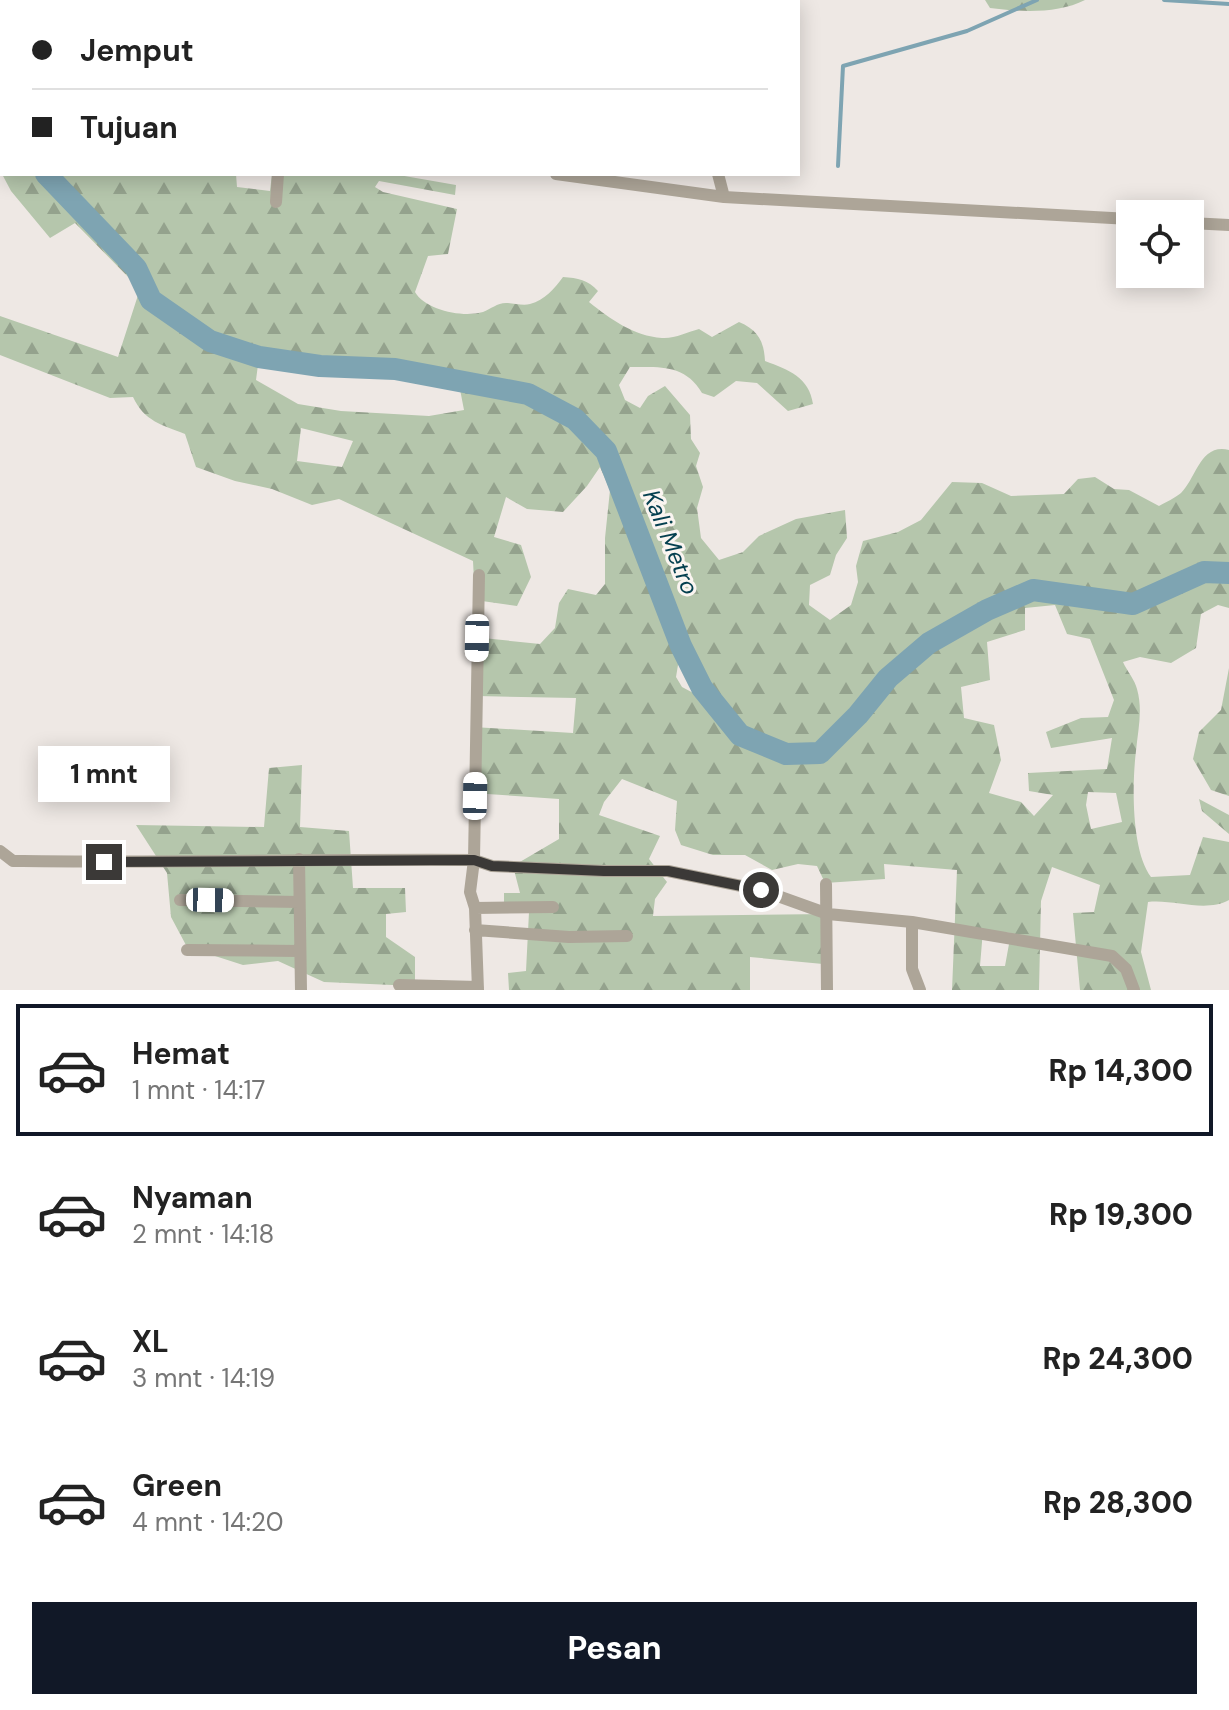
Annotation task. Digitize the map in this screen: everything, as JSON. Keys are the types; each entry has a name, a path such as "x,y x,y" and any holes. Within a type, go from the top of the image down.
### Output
{"street":[{"path":"276,202 278,176"},
{"path":"571,176 724,197 1116,218"},
{"path":"719,176 724,197"},
{"path":"1204,224 1229,225"},
{"path":"399,985 478,988 475,908 470,892 474,860 479,575"},
{"path":"0,851 13,861 474,860 492,866 668,871 761,890 828,914 912,922 1112,956 1126,969 1134,990"},
{"path":"299,859 301,990"},
{"path":"826,884 827,990"},
{"path":"180,900 299,902"},
{"path":"475,908 553,907"},
{"path":"912,922 912,969 920,990"},
{"path":"475,930 569,937 627,936"},
{"path":"187,950 300,951"}],"green space":[{"path":"985,0 1085,0 1063,8 1026,11 990,8"},
{"path":"3,176 236,176 237,187 270,191 272,176 404,176 456,185 455,195 379,181 375,187 383,192 457,209 448,254 428,256 415,292 436,308 475,314 503,303 530,304 545,297 563,277 590,284 598,291 589,302 623,326 652,337 671,337 699,329 712,337 739,322 746,325 759,337 765,361 790,371 802,381 813,404 788,411 757,383 736,381 714,397 702,393 680,372 661,368 630,367 619,385 625,400 640,408 648,396 665,386 690,415 691,439 700,453 696,466 703,487 697,508 701,538 719,560 743,552 759,536 796,519 845,510 847,538 836,555 830,575 810,585 809,605 830,620 851,605 858,582 856,566 863,541 898,532 921,520 952,482 982,483 1011,496 1064,494 1078,479 1095,477 1114,489 1129,490 1159,506 1181,493 1211,452 1229,450 1229,608 1218,605 1201,614 1196,648 1171,663 1140,657 1123,662 1136,686 1140,705 1134,798 1136,834 1144,865 1151,877 1190,875 1203,837 1229,842 1229,900 1200,906 1148,902 1141,952 1151,990 1080,990 1073,913 1094,912 1100,885 1052,867 1041,901 1039,990 952,990 957,870 884,864 885,879 825,883 817,866 798,864 772,870 745,855 713,855 681,845 675,830 677,801 622,779 604,802 599,815 660,836 649,859 667,882 655,899 653,916 828,914 823,964 750,957 750,990 509,990 508,973 526,971 529,912 504,910 504,893 520,893 513,866 559,839 559,799 472,793 473,727 573,733 576,698 477,696 473,637 540,644 555,628 559,603 568,589 596,595 605,584 605,538 610,490 600,467 563,512 527,509 506,497 494,537 521,545 531,577 517,606 475,600 473,561 339,499 312,505 272,489 235,481 196,467 185,434 148,417 133,397 110,398 0,355 0,316 118,357 140,289 75,223 50,238 11,191","holes":["259,357 320,366 395,369 458,379 464,410 429,416 341,411 298,404 256,380","301,428 353,441 342,467 297,461","1055,605 1067,634 1090,639 1114,700 1108,717 1081,718 1046,732 1051,748 1112,738 1107,769 1028,773 1029,791 1053,795 1034,816 1021,802 989,793 1001,760 994,725 964,718 961,687 990,680 987,642 1025,630 1025,608","681,647 714,704 682,687 676,677","1088,792 1116,793 1122,822 1091,829 1086,805","983,930 1011,933 1005,966 980,966"]},
{"path":"1229,668 1229,796 1211,790 1193,759 1199,732 1221,710"},
{"path":"302,765 300,827 349,831 353,888 405,888 406,912 386,914 386,937 415,957 415,986 324,982 278,961 243,965 187,947 171,917 167,873 136,825 264,827 269,768"},
{"path":"1199,799 1229,815 1229,834 1202,811"}],"waterway":[{"path":"838,166 843,66 967,31 1037,0"},
{"path":"1164,0 1229,4"},
{"name":"Kali Metro","path":"48,176 136,268 151,300 210,341 259,357 320,366 395,369 528,394 575,419 606,451 681,646 702,688 740,735 786,754 820,753 858,715 888,678 929,643 987,610 1033,590 1133,604 1204,572 1229,573"}],"route":[{"path":"104,862 474,860 492,866 668,871 761,890"}]}
